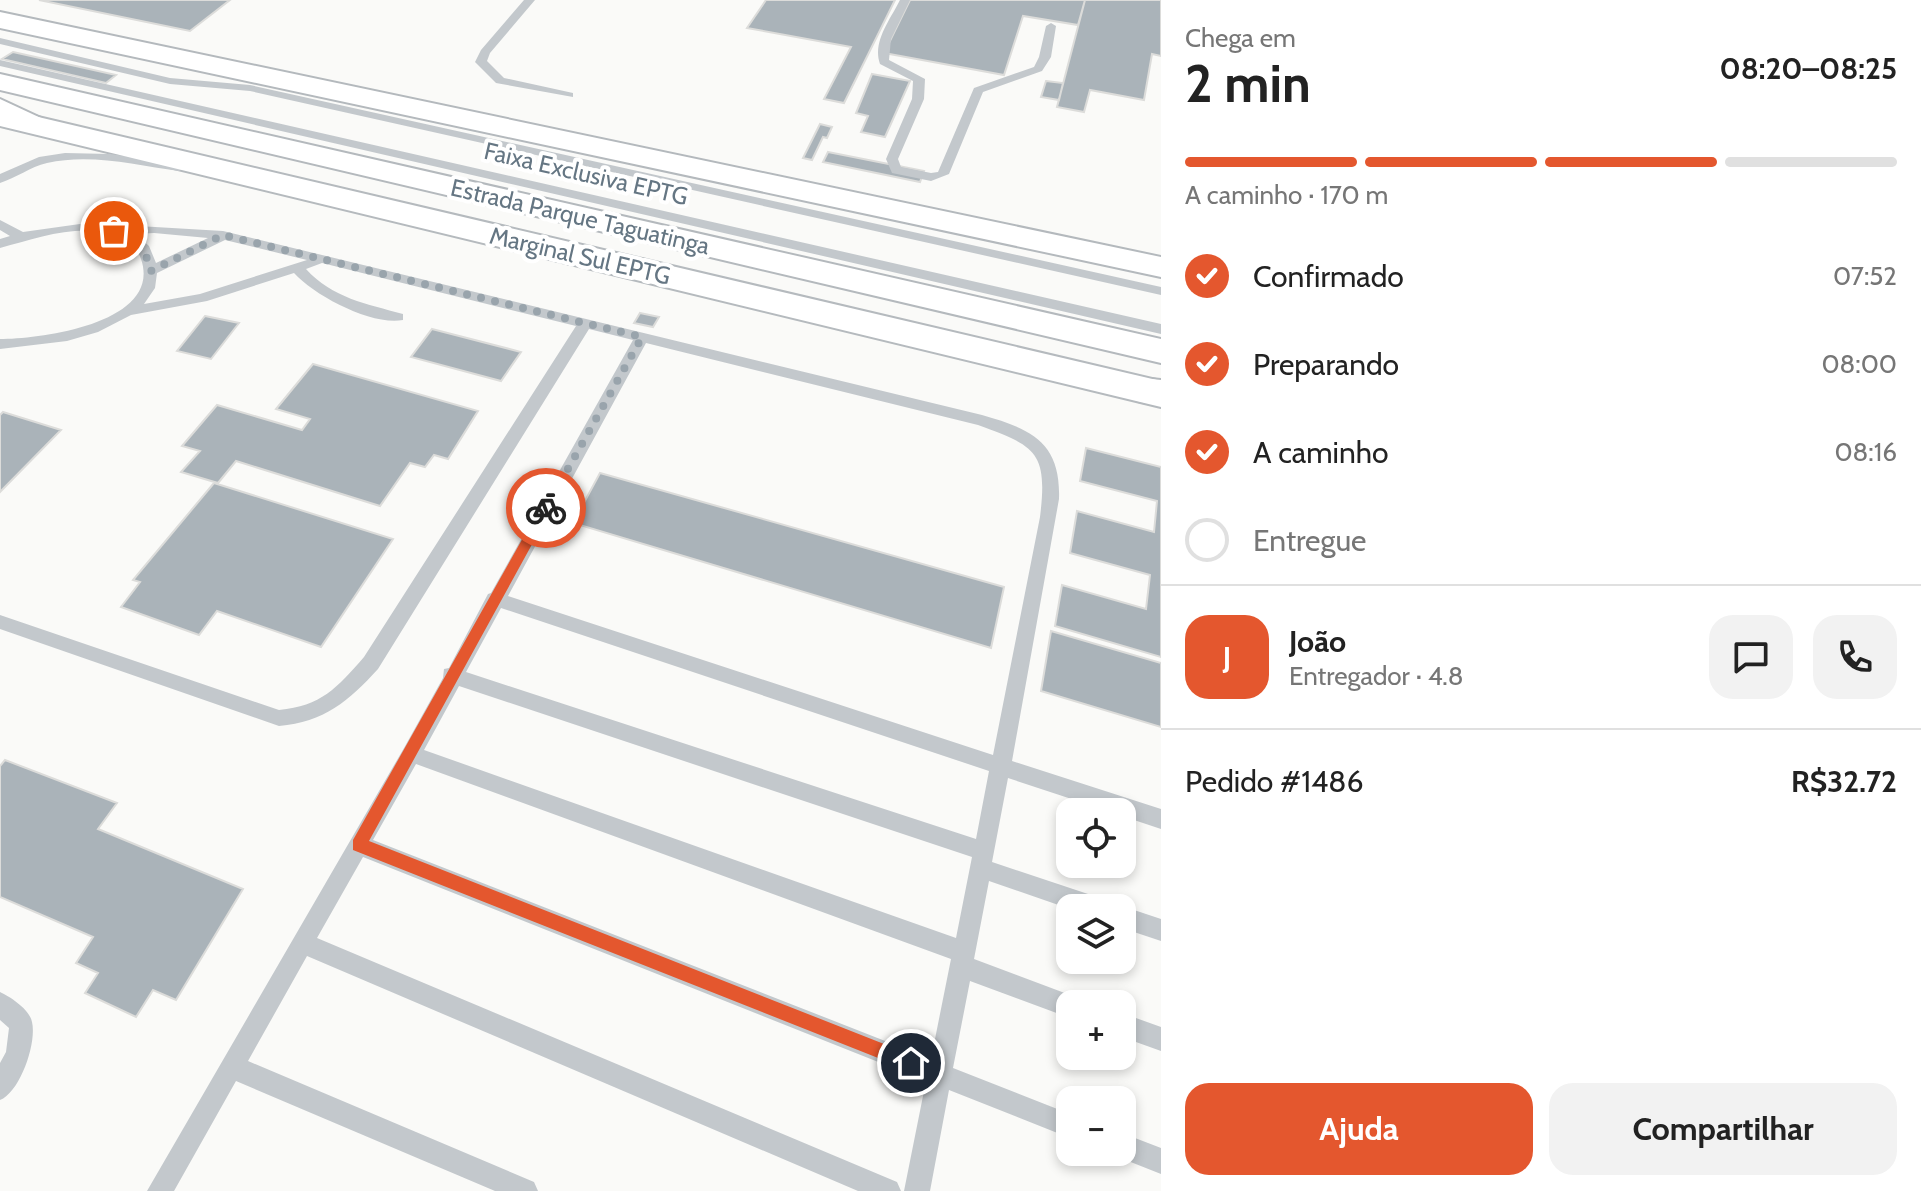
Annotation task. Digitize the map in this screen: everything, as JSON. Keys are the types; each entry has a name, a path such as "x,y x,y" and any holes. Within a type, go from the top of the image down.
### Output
{"main road":[{"path":"0,20 1161,267"},
{"name":"Estrada Parque Taguatinga","path":"0,82 1161,351"},
{"path":"0,108 33,125"},
{"name":"Marginal Sul EPTG","path":"0,117 1158,393"}],"lane":[{"path":"530,0 485,52 481,62 500,81 569,95"},
{"path":"905,0 883,45 881,56 884,62 919,79 918,99 892,159 896,170 919,176 943,174 978,90 1038,69 1045,57 1051,26"},
{"name":"Faixa Exclusiva EPTG","path":"0,41 170,81 250,88 1161,291"},
{"name":"Faixa Exclusiva EPTG","path":"0,63 1161,329"},
{"path":"0,179 43,159 69,154 94,154 236,174"},
{"path":"0,224 20,236"},
{"path":"0,244 20,236 63,227 114,231 154,229 223,235 982,420 1017,434 1046,456 1052,483 1037,580 917,1191"},
{"path":"0,344 26,346 63,341 97,329 126,311 144,291 151,271 148,254 135,240 114,231"},
{"path":"151,271 223,235"},
{"path":"126,311 202,298 322,259"},
{"path":"298,269 311,285 350,306 398,317"},
{"path":"0,622 279,718 312,715 339,698 371,663 585,323"},
{"path":"160,1191 411,754 451,675 642,337"},
{"path":"0,361 26,346"},
{"path":"494,599 1161,819"},
{"path":"451,675 982,859 1064,894"},
{"path":"411,754 962,959 1056,1000"},
{"path":"359,845 1056,1120"},
{"path":"1136,922 1161,930"},
{"path":"302,943 888,1191"},
{"path":"0,1004 21,1023 18,1054 0,1088"},
{"path":"1136,1030 1161,1039"},
{"path":"232,1067 525,1191"},
{"path":"1136,1151 1161,1161"}],"building":[{"path":"39,0 230,0 190,31"},
{"path":"766,0 895,0 844,103 824,99 851,47 747,28"},
{"path":"910,0 1085,0 1078,25 1023,16 1004,75 884,53"},
{"path":"1085,0 1161,0 1161,56 1152,54 1144,100 1090,90 1084,112 1057,107"},
{"path":"13,52 116,75 106,83 2,59"},
{"path":"872,74 910,81 885,137 861,132 868,116 856,113"},
{"path":"1046,81 1063,83 1059,100 1041,97"},
{"path":"820,124 832,127 827,138 823,137 812,160 803,158"},
{"path":"828,152 924,171 920,182 823,162"},
{"path":"640,313 659,317 653,327 634,323"},
{"path":"205,316 239,323 211,359 177,351"},
{"path":"432,329 521,352 501,381 411,357"},
{"path":"313,364 478,411 448,459 434,455 425,467 410,463 380,506 236,461 218,483 181,472 200,451 182,446 217,405 302,430 310,419 276,409"},
{"path":"3,412 61,430 0,492 0,415"},
{"path":"1086,448 1161,467 1161,657 1055,626 1062,585 1146,609 1150,575 1070,553 1077,511 1154,532 1157,501 1080,481"},
{"path":"600,473 1004,587 991,648 573,523"},
{"path":"214,483 393,539 321,647 217,611 199,635 121,607 140,582 133,580"},
{"path":"1051,631 1161,663 1161,727 1041,691"},
{"path":"5,760 117,803 98,829 243,889 176,1000 153,990 136,1017 85,993 98,973 76,963 93,937 0,897 0,766"}],"way so far":[{"path":"114,231 135,240 148,254 151,271 223,235 642,337 546,508"}],"route":[{"path":"546,508 359,845 911,1063"}]}
